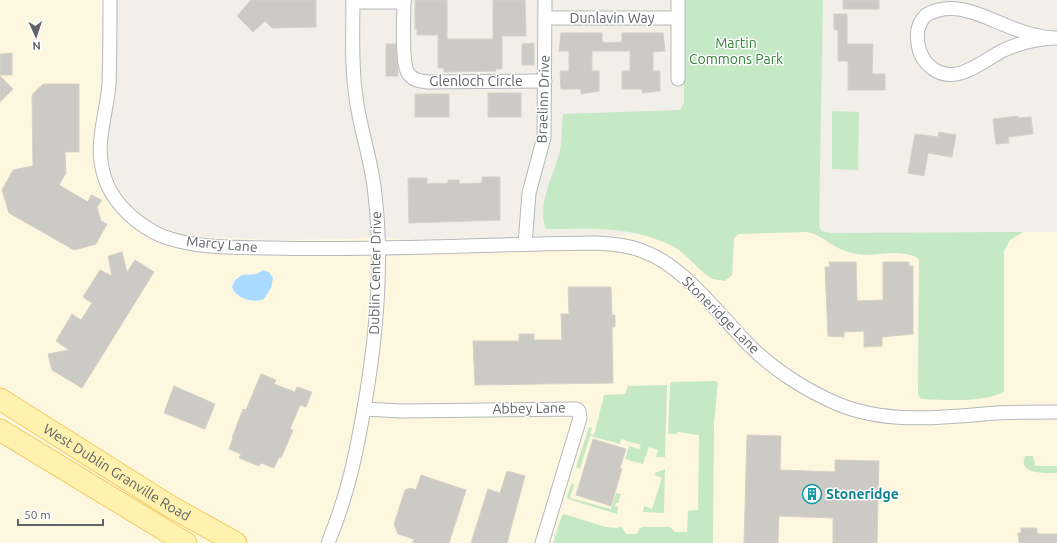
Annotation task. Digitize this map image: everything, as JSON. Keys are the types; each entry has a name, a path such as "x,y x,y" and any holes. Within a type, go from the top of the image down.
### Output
{"main road":[{"name":"West Dublin Granville Road","path":"0,399 168,505 236,543"},
{"name":"West Dublin Granville Road","path":"0,430 186,543"}],"street":[{"name":"Marcy Lane","path":"110,0 109,84 100,134 100,159 105,178 114,197 131,216 151,231 187,243 284,248 377,248"},
{"name":"Braelinn Drive","path":"525,244 529,193 544,137 546,81 545,0"},
{"path":"678,0 678,79"},
{"name":"Dublin Center Drive","path":"328,543 351,480 364,409 376,325 377,248 374,184 354,87 353,1"},
{"name":"Glenloch Circle","path":"353,1 404,1 405,62 407,72 413,78 427,82 546,81"},
{"path":"953,2 965,4 1004,25 1025,33 1056,38 1014,47 964,72 947,74 938,72 927,64 919,50 917,36 920,22 927,13 937,6 953,2"},
{"name":"Dunlavin Way","path":"545,18 678,18"},
{"name":"Stoneridge Lane","path":"377,248 525,244 612,244 631,247 656,256 682,275 765,360 824,397 852,409 876,415 904,417 948,417 1015,412 1057,412"},
{"name":"Abbey Lane","path":"364,409 402,411 577,409 579,411 580,418 542,543"}],"shaded area":[{"path":"0,0 117,0 116,95 108,131 106,150 110,169 119,189 130,204 144,218 161,227 188,236 272,240 355,239 362,237 395,238 402,240 612,237 641,233 673,246 686,255 732,275 734,238 737,234 807,232 814,233 836,248 853,254 911,253 919,259 918,395 921,399 968,400 1004,391 1004,251 1010,240 1023,232 1057,232 1057,543 0,543"}],"green space":[{"name":"Martin Commons Park","path":"685,0 823,0 819,226 822,231 832,233 1023,232 1010,240 1004,251 1004,391 997,395 964,400 921,399 918,395 919,259 911,255 903,253 869,255 852,253 807,232 738,234 734,238 732,275 725,281 713,279 708,276 678,249 641,234 626,231 595,229 546,229 543,220 544,200 560,151 563,114 680,110 684,103"},
{"path":"832,111 859,112 858,170 832,169"},
{"path":"671,382 718,382 714,423 713,543 553,543 562,515 564,514 606,527 618,528 619,526 622,527 626,534 637,534 640,528 643,527 670,527 675,532 687,532 688,511 698,510 699,435 678,432 676,434 668,434 670,385"},
{"path":"667,385 665,457 656,457 658,450 649,447 643,464 625,459 629,446 639,449 641,445 621,439 620,444 590,436 580,469 576,467 589,427 592,428 590,434 594,435 604,395 625,394 628,386"},
{"path":"1025,456 1033,456 1035,466 1057,466 1057,473 1040,473 1029,470 1025,467"},
{"path":"665,469 664,513 643,512 644,506 652,509 662,478 655,475 655,473"},
{"path":"571,484 574,485 570,498 611,509 616,493 621,494 618,503 616,503 615,506 618,507 617,514 567,498"}],"water":[{"path":"263,270 269,272 273,278 271,288 264,299 255,301 245,299 234,291 232,287 235,280 242,275 257,274"}],"building":[{"path":"251,0 316,0 316,27 272,28 265,21 253,32 237,16"},
{"path":"415,0 447,0 447,39 493,39 493,0 525,0 526,36 502,36 502,69 496,69 496,71 444,72 444,68 438,68 438,35 417,35 417,29 415,29"},
{"path":"843,0 879,0 879,9 843,9"},
{"path":"834,14 847,14 847,44 873,44 872,74 885,74 885,90 848,90 848,61 838,61 838,30 834,30"},
{"path":"561,33 602,33 602,41 604,43 622,42 622,33 663,33 665,51 653,52 653,71 660,71 660,91 642,93 642,89 622,89 622,71 630,71 630,51 592,51 592,71 599,71 599,91 581,94 581,89 561,89 560,71 569,71 569,51 559,51"},
{"path":"534,43 534,65 522,65 522,44"},
{"path":"386,44 396,44 398,76 386,76"},
{"path":"12,53 12,75 0,75 0,54"},
{"path":"0,76 13,89 0,102"},
{"path":"43,84 79,84 79,152 65,152 66,173 59,185 88,202 91,195 102,200 97,207 101,221 107,224 96,244 74,250 9,213 2,190 13,170 33,166 32,95"},
{"path":"488,93 521,93 521,117 488,117"},
{"path":"415,94 449,94 449,117 415,117"},
{"path":"1018,116 1018,118 1031,117 1033,134 1008,137 1009,143 996,144 993,119"},
{"path":"939,132 956,135 952,157 928,153 924,176 908,173 915,134 938,137"},
{"path":"482,177 500,177 500,220 409,223 408,178 427,178 427,184 448,183 448,180 459,180 459,184 482,183"},
{"path":"122,252 127,272 135,260 154,272 82,388 52,370 48,354 69,350 56,341 72,314 81,320 92,303 83,297 100,270 112,276 108,256"},
{"path":"829,262 856,262 857,301 883,300 883,262 909,262 909,266 913,266 913,334 882,337 882,346 864,347 864,331 844,332 844,337 828,336 825,267 830,267"},
{"path":"568,287 611,287 612,315 615,315 615,327 612,327 613,383 475,385 473,341 519,341 519,334 534,334 534,340 562,340 561,314 569,314"},
{"path":"261,374 276,380 274,384 295,392 297,387 312,392 306,407 300,405 290,429 293,430 281,458 279,457 274,468 261,463 259,466 239,458 241,454 229,449 243,409 246,410"},
{"path":"174,386 215,404 205,429 164,413"},
{"name":"Stoneridge","path":"747,435 781,436 780,470 835,472 835,460 879,461 877,543 833,543 833,518 779,516 778,543 744,543"},
{"path":"593,439 626,449 620,468 622,469 611,506 576,495"},
{"path":"507,471 525,476 507,543 471,543 488,489 500,493"},
{"path":"421,475 466,490 449,543 412,543 414,539 398,534 394,524 405,490 410,488 416,490"},
{"path":"1021,528 1037,528 1037,533 1039,534 1057,534 1057,543 1019,543 1018,533 1021,533"}],"place":[{"name":"Stoneridge","path":"812,494"}]}
